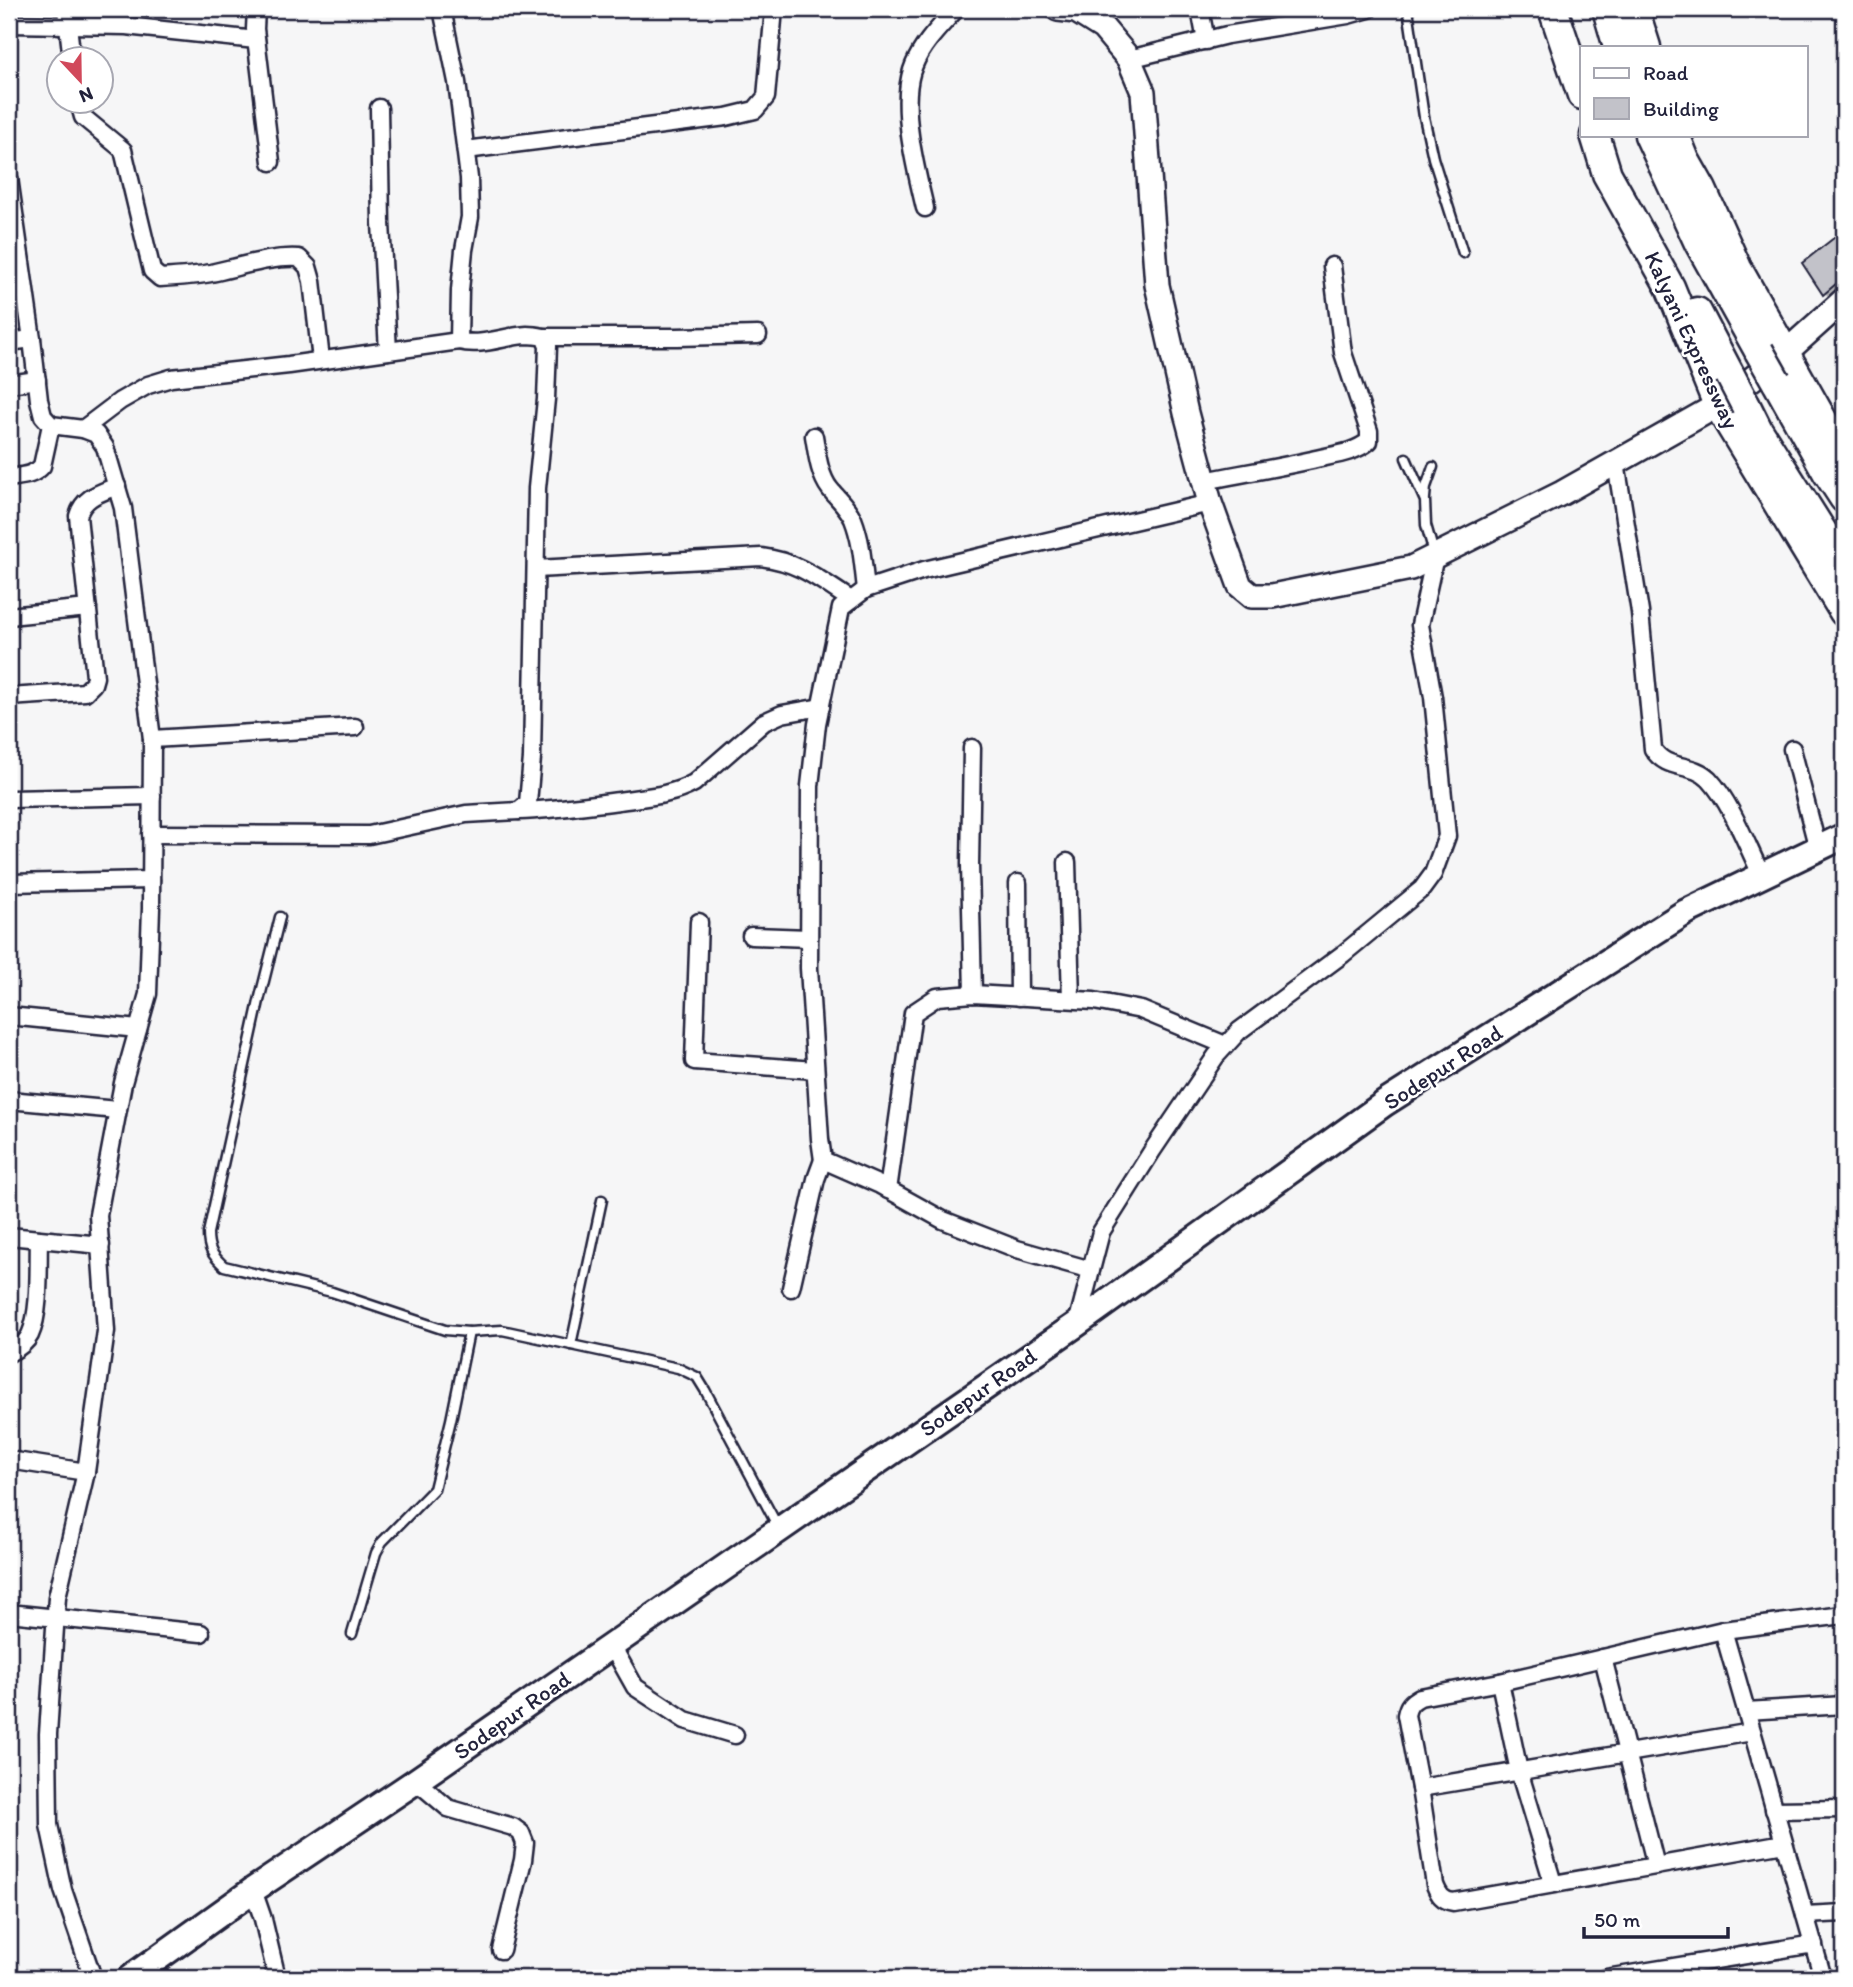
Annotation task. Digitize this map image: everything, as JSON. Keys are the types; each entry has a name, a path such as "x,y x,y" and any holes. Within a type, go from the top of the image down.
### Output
{"highway":[{"path":"1553,9 1580,89"},
{"path":"1569,9 1581,46"},
{"path":"1606,9 1618,46"},
{"path":"1634,9 1646,46"},
{"name":"Kalyani Expressway","path":"1594,136 1607,174 1670,287 1718,405 1844,612"},
{"path":"1610,136 1651,222 1758,430 1844,566"},
{"path":"1649,136 1699,243 1844,458"},
{"path":"1675,136 1737,268 1772,352 1776,381 1844,498"}],"main road":[{"name":"Sodepur Road","path":"130,1978 1077,1324 1385,1103 1686,912 1844,836"}],"street":[{"path":"256,9 256,40 271,162"},
{"path":"442,9 457,82 469,178 470,217 460,290 459,341"},
{"path":"466,150 726,117 755,110 766,97 774,9"},
{"path":"925,208 913,159 909,82 927,42 956,9"},
{"path":"1058,9 1076,11 1103,28 1129,59 1143,92 1157,285 1210,503 1240,586 1252,596 1272,596 1411,568 1562,493 1718,405 1772,352 1844,300"},
{"path":"1200,9 1206,41"},
{"path":"1129,59 1369,9"},
{"path":"9,24 66,16 127,26 256,40"},
{"path":"66,16 70,46"},
{"path":"379,108 381,223 388,351"},
{"path":"83,116 123,150 152,271 160,278 207,273 285,257 299,258 308,267 312,281 321,360"},
{"path":"9,178 13,235 43,416 51,425 83,429 96,434 105,447 123,508 152,739 148,994 123,1083 98,1215 106,1331 86,1472 57,1597 48,1734 49,1825 63,1890 93,1978"},
{"path":"1204,481 1346,452 1361,447 1368,441 1369,431 1343,353 1332,266"},
{"path":"83,429 120,401 148,385 171,378 459,341 490,342 528,335 758,335"},
{"path":"519,811 528,803 530,786 537,488 548,346 544,337"},
{"path":"9,342 32,339"},
{"path":"9,384 37,380"},
{"path":"9,478 38,471 42,466 51,425"},
{"path":"814,436 828,487 844,503 861,542 866,589"},
{"path":"1616,463 1640,612 1653,749 1658,758 1698,771 1709,779 1725,801 1762,876"},
{"path":"9,697 85,692 93,684 95,677 78,516 80,506 92,497 117,486"},
{"path":"791,1288 816,1179 823,1160 809,968 810,786 817,724 841,608 866,589 924,570 1210,503"},
{"path":"1077,1324 1101,1232 1152,1151 1225,1045 1239,1031 1343,954 1422,889 1433,874 1447,836 1433,698 1420,625 1435,556"},
{"path":"536,569 761,558 799,566 851,600"},
{"path":"9,616 88,607"},
{"path":"151,834 369,835 466,814 553,810 657,796 682,790 694,783 764,722 782,714 821,707"},
{"path":"152,739 355,727"},
{"path":"972,748 970,865 973,994"},
{"path":"1792,749 1818,849"},
{"path":"9,799 152,796"},
{"path":"1067,862 1072,999"},
{"path":"9,883 151,880"},
{"path":"1018,883 1019,997"},
{"path":"699,922 694,1061 815,1070"},
{"path":"751,936 809,938"},
{"path":"888,1190 913,1013 937,997 973,994 1072,999 1141,1010 1225,1045"},
{"path":"9,1016 138,1029"},
{"path":"9,1100 117,1110"},
{"path":"823,1160 880,1185 943,1220 1017,1249 1091,1270"},
{"path":"9,1236 101,1245"},
{"path":"9,1353 24,1343 30,1334 37,1308 39,1239"},
{"path":"9,1460 86,1472"},
{"path":"9,1613 201,1633"},
{"path":"1784,1843 1446,1901 1434,1885 1406,1715 1411,1703 1420,1697 1500,1682 1723,1630 1844,1615"},
{"path":"1723,1630 1823,1978"},
{"path":"612,1646 635,1687 685,1720 736,1735"},
{"path":"1603,1658 1656,1866"},
{"path":"1500,1682 1519,1771 1553,1883"},
{"path":"1746,1711 1844,1705"},
{"path":"1420,1788 1752,1732"},
{"path":"416,1781 448,1808 513,1827 521,1833 525,1843 523,1860 500,1950"},
{"path":"1774,1810 1844,1809"},
{"path":"253,1891 263,1919 277,1978"},
{"path":"1805,1914 1844,1913"},
{"path":"1605,1978 1814,1944"}],"lane":[{"path":"1408,9 1433,158 1463,253"},
{"path":"1406,458 1425,501"},
{"path":"1433,467 1426,487 1425,501 1426,525 1435,556"},
{"path":"280,916 208,1233 211,1254 224,1266 332,1292 445,1330 502,1330 678,1368 697,1377 725,1424 779,1530"},
{"path":"571,1345 602,1200"},
{"path":"352,1634 376,1553 382,1542 434,1489 452,1420 469,1332"}],"building":[{"path":"1844,230 1844,277 1823,295 1802,263"}]}
